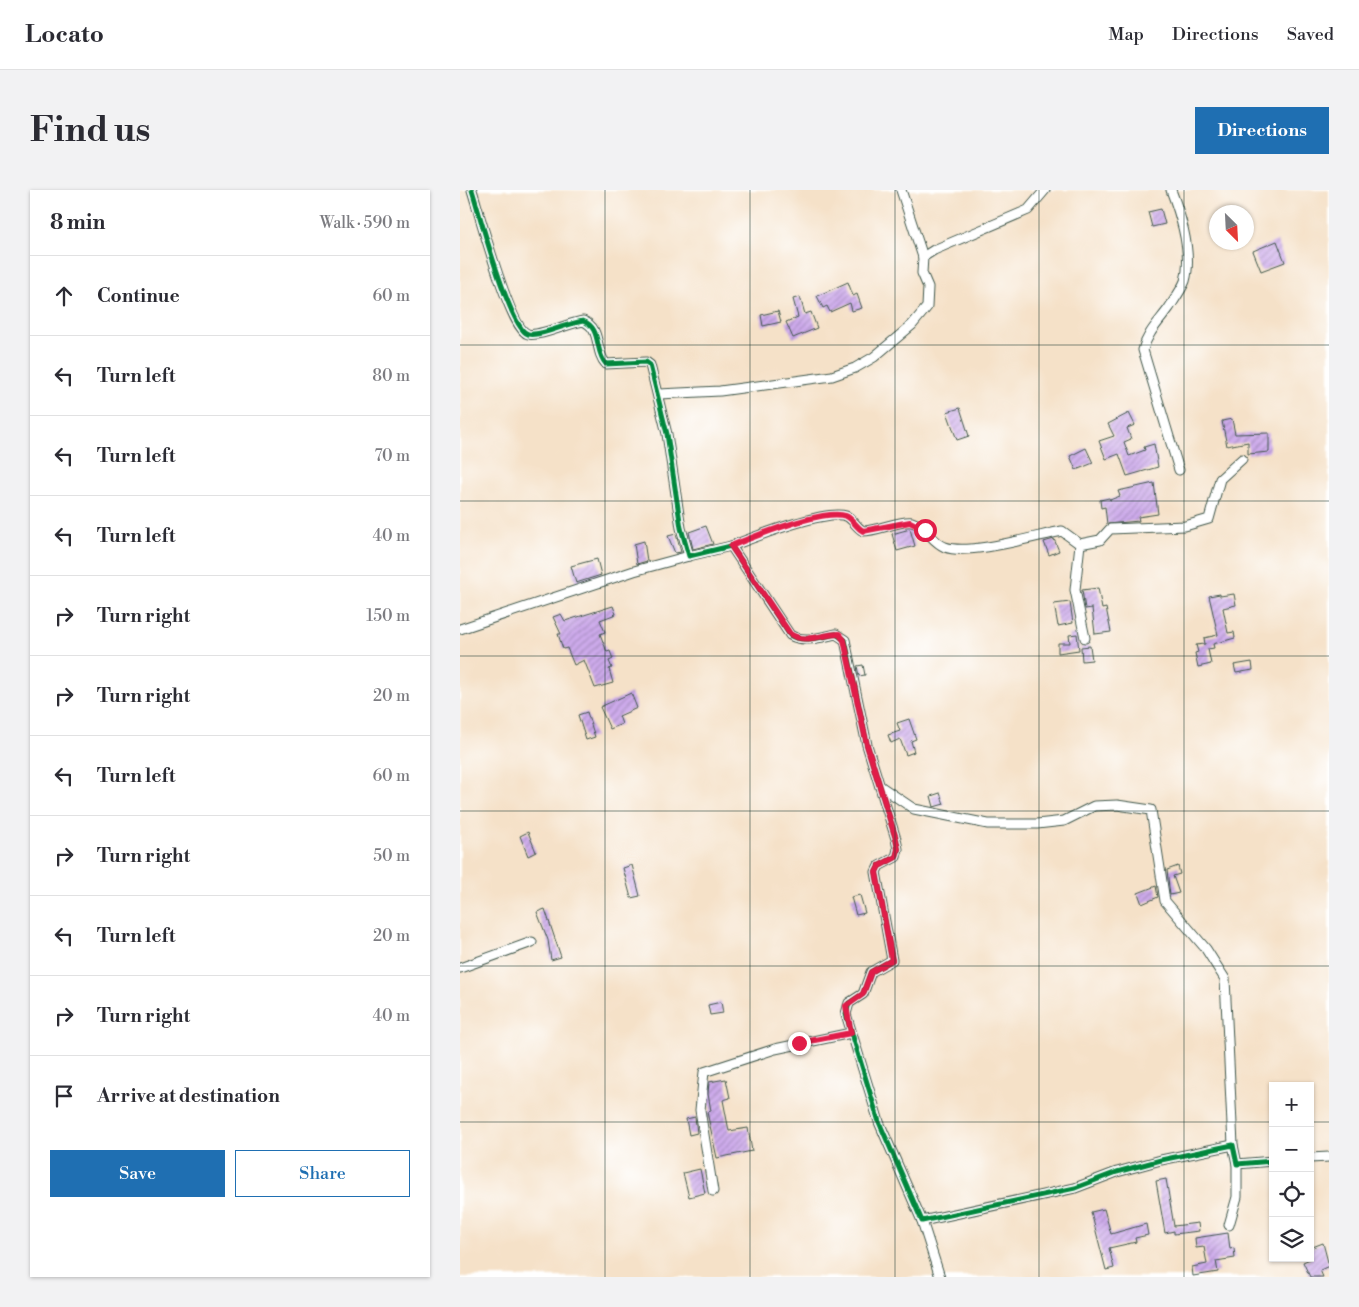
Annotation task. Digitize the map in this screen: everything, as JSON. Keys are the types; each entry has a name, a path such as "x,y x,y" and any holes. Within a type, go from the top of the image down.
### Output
{"street":[{"path":"472,190 504,293 515,323 522,331 536,335 566,324 587,322 595,332 601,358 606,364 646,362 653,369 659,394 681,528 689,556"},
{"path":"659,394 720,391 832,376 874,357 912,325 927,307 928,287 922,273 923,257 900,190"},
{"path":"923,257 934,250 1028,210 1044,190"},
{"path":"1170,190 1182,230 1187,264 1184,282 1170,306 1145,340 1143,350 1179,470"},
{"path":"460,629 634,571 731,546 775,529 812,519 840,515 847,516 863,531 910,522 919,526 938,543 947,548 977,548 1062,531 1080,544 1100,540 1110,529 1184,526 1208,519 1220,479 1242,459"},
{"path":"1080,544 1075,590 1085,638"},
{"path":"731,546 790,634 798,639 836,634 842,636 867,745 898,849 896,857 879,866 876,872 892,956 890,963 871,972 863,994 846,1006 851,1033 879,1122 922,1221 940,1277"},
{"path":"880,786 914,809 988,824 1037,824 1064,821 1094,806 1117,805 1151,810 1165,901 1206,949 1225,979 1233,1145 1237,1164 1237,1197 1230,1225"},
{"path":"460,968 532,942"},
{"path":"713,1191 700,1110 704,1072 783,1047 851,1033"},
{"path":"922,1221 1075,1188 1143,1165 1233,1145"},
{"path":"1314,1158 1329,1157"},
{"path":"1237,1164 1269,1161"}],"building":[{"path":"1161,209 1165,224 1152,227 1148,212"},
{"path":"1277,241 1285,262 1261,271 1253,251"},
{"path":"848,282 853,296 857,294 862,308 852,311 850,303 830,312 827,306 823,308 817,296"},
{"path":"800,297 805,314 811,312 817,328 793,338 786,322 798,317 793,299"},
{"path":"778,311 781,322 763,326 761,315"},
{"path":"960,408 969,436 957,440 947,412"},
{"path":"1129,413 1135,425 1127,428 1131,439 1124,442 1129,456 1145,450 1144,447 1154,444 1158,467 1127,476 1119,454 1106,459 1099,441 1114,436 1108,424"},
{"path":"1232,419 1235,434 1269,433 1269,452 1248,454 1248,442 1227,446 1222,421"},
{"path":"1086,448 1093,463 1076,470 1070,456"},
{"path":"1154,483 1158,514 1138,517 1139,521 1107,524 1105,507 1101,508 1100,500 1109,498 1110,500 1120,496 1118,491"},
{"path":"706,526 713,544 693,549 689,532"},
{"path":"910,529 915,546 897,551 892,534"},
{"path":"676,534 681,552 675,553 668,536"},
{"path":"1054,539 1059,551 1049,555 1044,542"},
{"path":"644,541 647,561 637,564 634,544"},
{"path":"597,559 601,575 576,583 571,566"},
{"path":"1098,588 1102,609 1106,608 1111,632 1095,634 1092,608 1085,609 1082,590"},
{"path":"1220,594 1220,596 1234,594 1236,605 1223,608 1228,633 1234,632 1235,638 1213,644 1214,648 1208,649 1211,664 1198,667 1195,653 1198,652 1196,645 1205,644 1204,638 1218,635 1209,596"},
{"path":"1070,602 1073,623 1058,626 1054,604"},
{"path":"613,606 616,614 600,620 605,632 600,634 607,652 610,651 613,659 609,661 612,668 609,669 613,683 595,688 584,660 574,665 567,648 563,649 558,634 561,634 553,617 561,614 565,621"},
{"path":"1077,634 1079,650 1058,653 1058,643 1070,643 1069,635"},
{"path":"1090,646 1092,660 1082,661 1081,647"},
{"path":"1252,662 1253,670 1236,673 1234,665"},
{"path":"863,665 865,675 859,676 857,666"},
{"path":"631,693 637,708 619,716 622,724 610,729 600,707"},
{"path":"587,712 595,737 586,740 578,715"},
{"path":"909,719 916,739 911,741 914,752 906,755 900,739 891,743 888,735 900,731 897,723"},
{"path":"940,793 944,804 934,807 931,796"},
{"path":"528,832 536,852 528,856 520,836"},
{"path":"632,865 640,896 631,898 623,868"},
{"path":"1178,866 1180,874 1173,876 1179,893 1170,895 1167,870"},
{"path":"1156,886 1158,897 1142,904 1138,893"},
{"path":"860,895 865,913 856,915 851,897"},
{"path":"545,909 561,957 551,960 548,940 537,912"},
{"path":"721,1002 723,1013 710,1015 708,1005"},
{"path":"726,1079 730,1098 723,1100 729,1131 748,1128 752,1151 717,1158 707,1112 711,1111 708,1094 709,1082"},
{"path":"695,1117 697,1133 689,1135 686,1119"},
{"path":"700,1169 705,1193 689,1197 683,1173"},
{"path":"1166,1179 1174,1226 1198,1223 1199,1231 1174,1234 1174,1231 1165,1233 1156,1181"},
{"path":"1104,1209 1111,1234 1146,1224 1148,1235 1135,1238 1136,1242 1109,1248 1114,1268 1106,1270 1091,1212"},
{"path":"1228,1233 1230,1249 1234,1248 1235,1258 1216,1261 1218,1272 1193,1276 1192,1267 1207,1264 1204,1247 1196,1248 1195,1238"},
{"path":"1323,1243 1329,1266 1320,1270 1323,1277 1310,1277 1303,1262 1314,1262 1314,1246"}],"cycle path":[{"path":"472,190 504,292 521,328 528,334 533,334 547,332 583,321 593,329 602,359 606,364 646,362 650,365 667,434 681,528 689,556 731,546 790,635 806,639 836,634 845,640 867,745 898,849 896,857 879,866 876,872 892,960 871,972 863,994 849,1003 846,1014 879,1122 922,1221 1075,1188 1117,1172 1161,1160 1233,1145 1237,1164 1269,1161"}],"route":[{"path":"799,1043 851,1033 845,1010 846,1006 866,990 868,977 871,972 890,963 892,960 876,868 896,857 898,849 886,802 867,745 842,636 836,634 807,639 794,638 731,546 775,529 812,519 840,515 847,516 863,531 910,522 925,530"}]}
